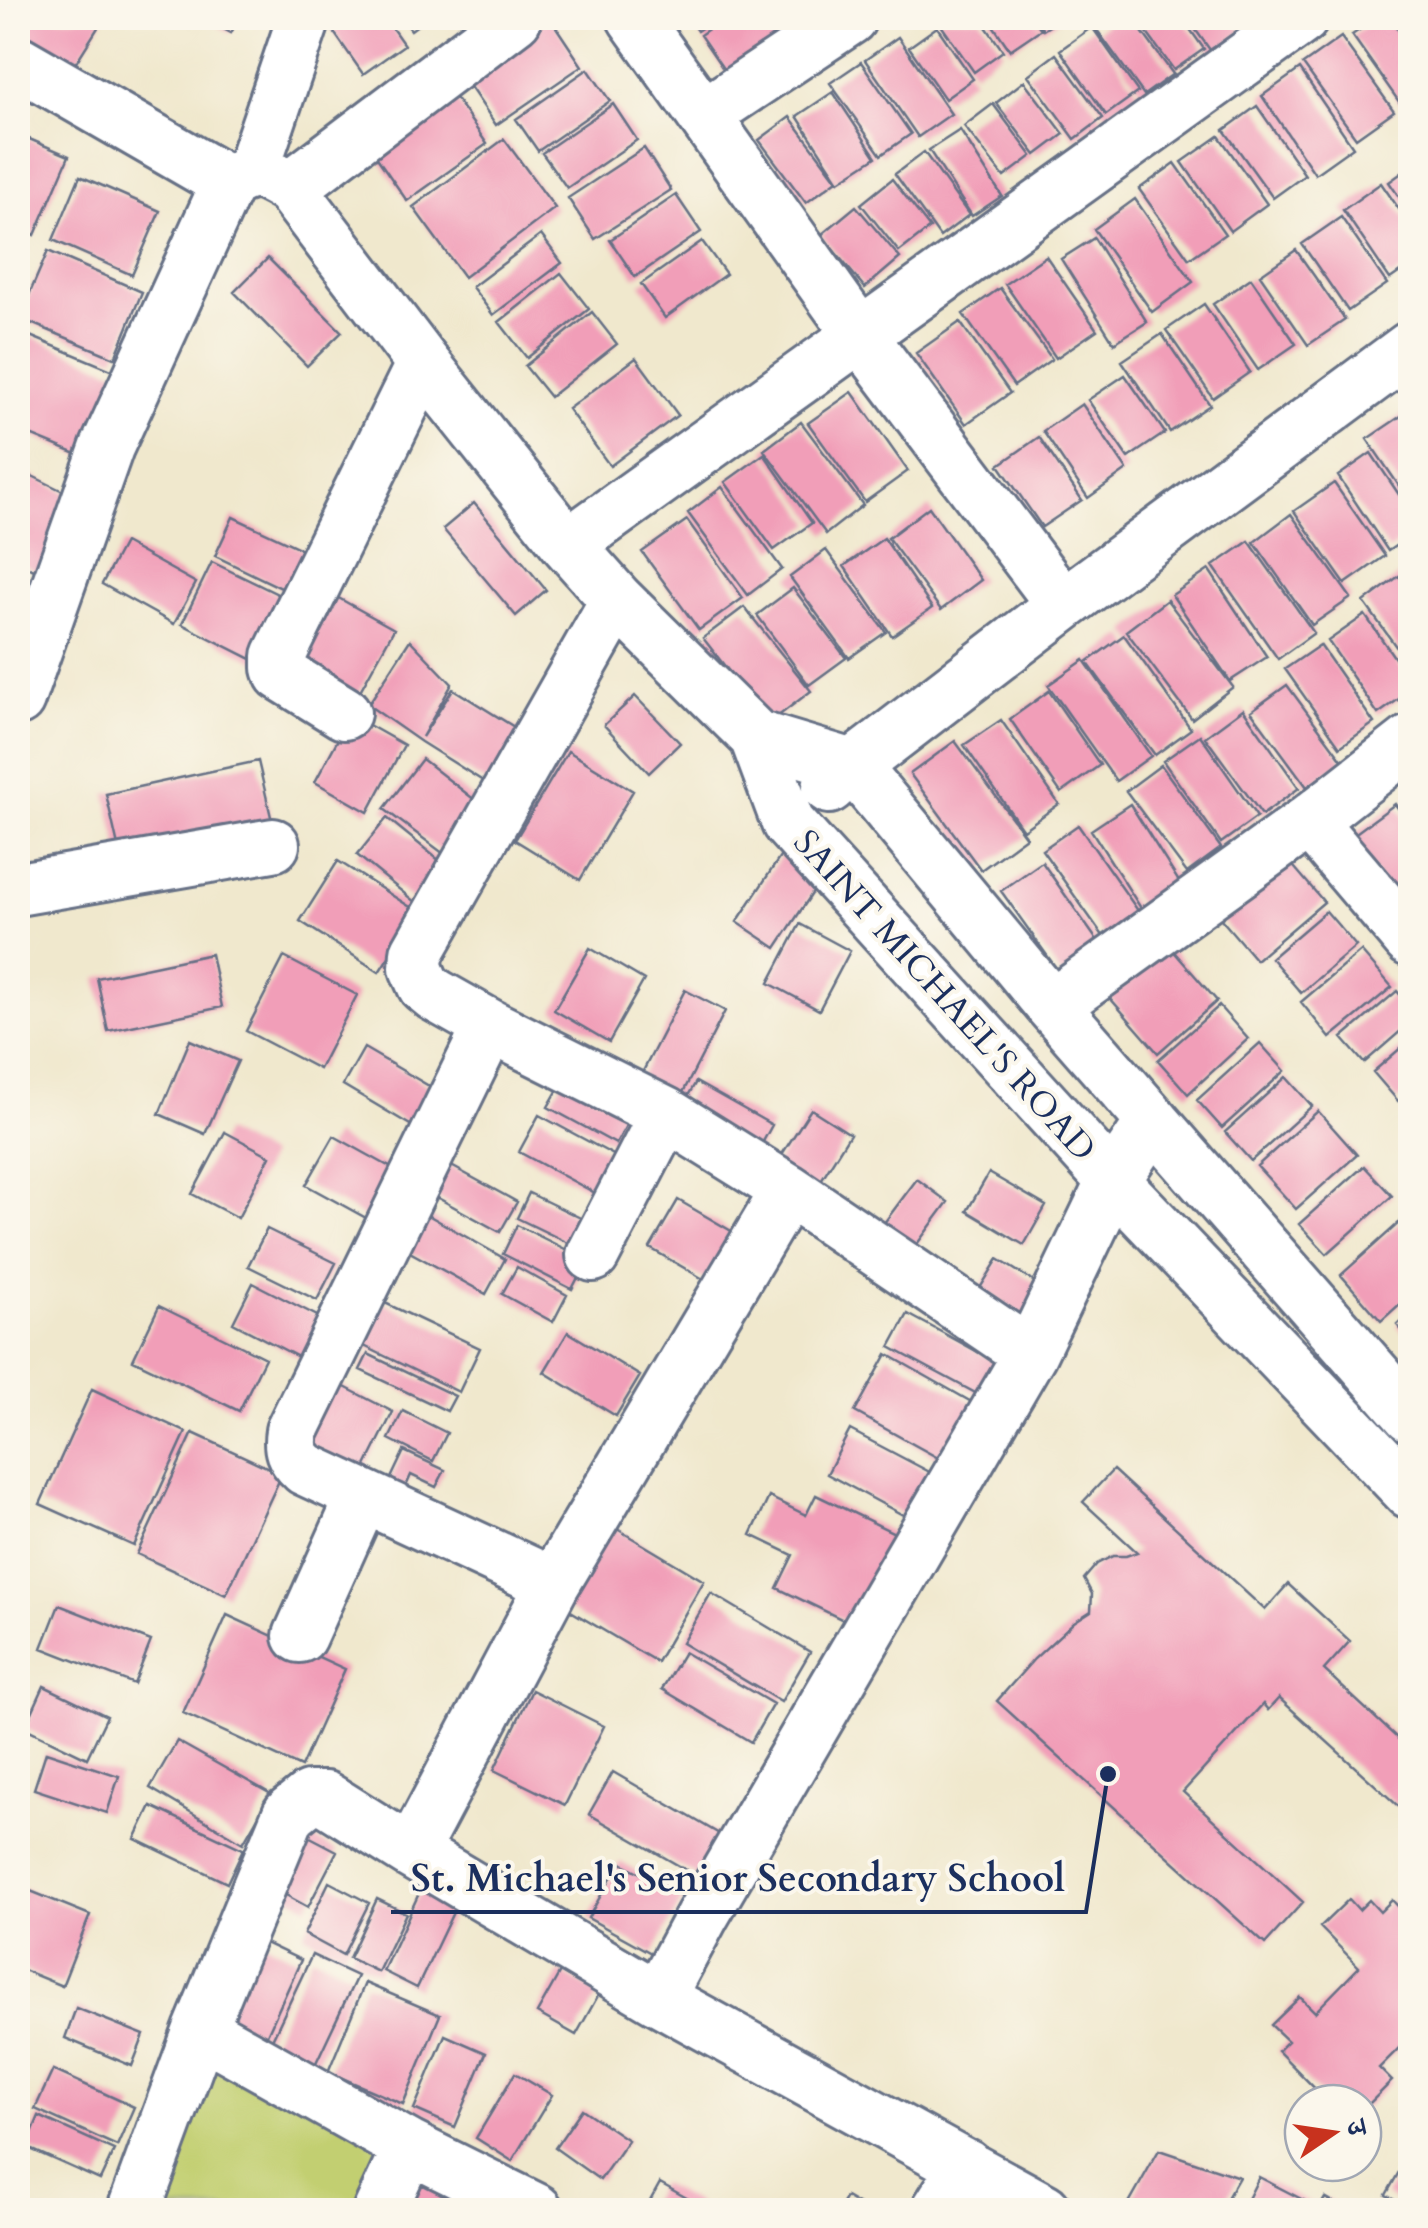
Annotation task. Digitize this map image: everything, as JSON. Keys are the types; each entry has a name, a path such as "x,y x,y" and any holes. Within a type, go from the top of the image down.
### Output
{"street":[{"path":"18,699 107,448 257,181 304,18"},
{"path":"257,181 515,18"},
{"path":"634,18 860,335 1063,605"},
{"path":"704,115 850,18"},
{"path":"568,546 1302,18"},
{"path":"18,62 257,181 422,363 616,600 756,737 853,766"},
{"path":"788,823 853,766 1063,605 1410,348"},
{"path":"344,712 281,674 279,656 422,363"},
{"path":"616,600 417,952 416,968 424,986 490,1026 666,1114 788,1190 1030,1354"},
{"name":"SAINT MICHAEL'S ROAD","path":"756,737 788,823 1113,1181 1410,1492"},
{"path":"1052,1006 1309,821 1410,742"},
{"name":"SAINT MICHAEL'S ROAD","path":"853,766 1052,1006 1410,1415"},
{"path":"1309,821 1410,940"},
{"path":"18,889 273,845"},
{"path":"490,1026 292,1431 290,1446 293,1458 304,1469 553,1584"},
{"path":"593,1255 666,1114"},
{"path":"658,1998 1030,1354 1113,1181 1152,1121"},
{"path":"411,1852 553,1584 788,1190"},
{"path":"300,1636 364,1496"},
{"path":"134,2210 200,2030 289,1814 309,1798 325,1798 658,1998 1044,2210"},
{"path":"200,2030 409,2147 536,2210"},
{"path":"380,2210 409,2147"},
{"path":"938,2210 966,2166"}],"green space":[{"path":"219,2052 387,2146 357,2210 156,2210"}],"building":[{"path":"18,18 104,18 70,72 18,39"},
{"path":"203,18 239,18 231,33"},
{"path":"324,18 385,18 404,45 363,74"},
{"path":"402,18 427,18 411,30"},
{"path":"550,18 582,66 496,125 464,78"},
{"path":"688,18 716,18 697,31"},
{"path":"724,18 794,18 800,26 728,76 700,35"},
{"path":"936,18 980,18 1003,51 974,72"},
{"path":"988,18 1033,18 1041,29 1010,50"},
{"path":"1035,18 1062,18 1043,30"},
{"path":"1114,18 1132,18 1173,74 1144,95 1097,30"},
{"path":"1136,18 1182,18 1204,49 1174,70"},
{"path":"1187,18 1231,18 1242,32 1213,54"},
{"path":"1377,18 1390,18 1410,47 1410,100 1402,106 1352,35"},
{"path":"1395,18 1410,18 1410,39"},
{"path":"937,27 973,79 945,99 909,47"},
{"path":"1092,27 1138,92 1106,115 1060,50"},
{"path":"898,37 951,114 918,137 865,60"},
{"path":"1341,37 1394,111 1356,138 1303,64"},
{"path":"1056,54 1103,118 1075,139 1028,75"},
{"path":"861,62 911,134 881,155 830,83"},
{"path":"588,69 610,101 538,151 516,119"},
{"path":"1300,69 1353,147 1315,174 1262,96"},
{"path":"1024,81 1064,134 1036,155 996,103"},
{"path":"451,92 487,144 407,201 371,149"},
{"path":"833,92 876,157 839,181 797,116"},
{"path":"613,104 637,140 567,188 542,153"},
{"path":"993,104 1032,156 1004,177 964,126"},
{"path":"1257,106 1305,175 1273,198 1224,130"},
{"path":"790,117 837,180 806,203 759,140"},
{"path":"960,130 1002,196 972,216 929,150"},
{"path":"20,135 69,156 35,235 18,227"},
{"path":"1219,136 1267,204 1230,231 1182,162"},
{"path":"504,139 555,208 464,277 413,207"},
{"path":"644,148 671,190 595,239 568,198"},
{"path":"924,152 969,215 940,237 895,174"},
{"path":"1175,163 1225,234 1189,259 1139,189"},
{"path":"1410,167 1410,213 1389,182"},
{"path":"80,176 160,211 132,275 53,240"},
{"path":"892,179 930,228 899,252 861,204"},
{"path":"1381,183 1410,225 1410,265 1390,279 1343,210"},
{"path":"676,195 701,232 635,277 610,240"},
{"path":"1135,199 1193,282 1152,312 1094,229"},
{"path":"856,206 900,258 865,288 821,235"},
{"path":"1341,217 1387,284 1348,311 1302,244"},
{"path":"541,235 562,263 493,315 472,287"},
{"path":"1094,238 1147,322 1114,343 1061,259"},
{"path":"702,241 726,274 665,318 641,284"},
{"path":"1296,250 1345,320 1308,345 1260,275"},
{"path":"48,251 142,292 115,358 19,318"},
{"path":"1046,256 1097,330 1056,358 1005,284"},
{"path":"268,258 342,332 307,366 234,292"},
{"path":"561,273 589,309 527,358 499,322"},
{"path":"1251,278 1296,344 1258,370 1213,304"},
{"path":"1000,288 1052,359 1014,386 963,314"},
{"path":"1204,304 1250,372 1213,398 1166,330"},
{"path":"592,312 617,344 550,397 525,366"},
{"path":"960,322 1010,393 966,424 916,353"},
{"path":"18,331 121,374 86,458 18,430"},
{"path":"1162,334 1210,405 1170,432 1122,361"},
{"path":"636,358 678,415 610,466 568,409"},
{"path":"1125,375 1165,433 1128,458 1088,400"},
{"path":"852,392 908,471 865,502 808,423"},
{"path":"1082,404 1127,470 1088,498 1043,431"},
{"path":"1407,412 1410,417 1410,502 1367,439"},
{"path":"801,422 863,505 826,534 764,450"},
{"path":"1039,437 1082,500 1042,527 999,465"},
{"path":"1371,453 1410,511 1410,536 1388,551 1338,476"},
{"path":"764,454 812,523 774,550 725,482"},
{"path":"18,469 79,499 44,575 18,562"},
{"path":"1334,483 1385,556 1345,584 1294,511"},
{"path":"722,487 782,569 748,595 688,513"},
{"path":"474,503 546,590 516,616 443,529"},
{"path":"929,507 981,580 941,610 888,538"},
{"path":"1291,514 1351,598 1312,625 1254,542"},
{"path":"233,517 321,558 302,598 215,556"},
{"path":"687,520 743,598 699,630 642,552"},
{"path":"884,538 932,608 892,636 844,566"},
{"path":"1249,541 1314,633 1278,659 1213,566"},
{"path":"124,543 196,583 174,624 102,584"},
{"path":"826,550 886,632 849,658 790,577"},
{"path":"212,562 300,605 269,668 182,624"},
{"path":"1209,570 1267,657 1230,681 1172,595"},
{"path":"1399,576 1410,591 1410,666 1364,602"},
{"path":"793,588 846,658 809,685 757,615"},
{"path":"326,591 394,629 350,709 283,671"},
{"path":"1167,600 1233,687 1192,719 1126,631"},
{"path":"744,607 811,691 769,723 703,638"},
{"path":"1365,615 1410,680 1410,691 1378,714 1328,641"},
{"path":"1124,635 1191,729 1155,755 1087,662"},
{"path":"410,640 452,684 422,737 453,689 527,735 494,788 368,705"},
{"path":"1320,645 1374,723 1340,747 1285,669"},
{"path":"1084,660 1151,756 1116,781 1048,685"},
{"path":"1287,685 1343,761 1307,787 1251,711"},
{"path":"1049,691 1100,765 1061,793 1010,719"},
{"path":"635,696 680,743 649,773 604,725"},
{"path":"1243,709 1299,788 1262,815 1205,737"},
{"path":"351,715 404,745 368,812 315,782"},
{"path":"1001,720 1059,804 1023,830 964,745"},
{"path":"1200,735 1257,817 1221,843 1163,761"},
{"path":"955,741 1026,837 981,870 910,774"},
{"path":"568,751 633,791 580,880 515,840"},
{"path":"422,759 489,811 452,860 384,809"},
{"path":"258,761 275,834 123,868 106,794"},
{"path":"1161,765 1221,848 1187,873 1126,791"},
{"path":"1130,804 1183,888 1144,913 1091,830"},
{"path":"1395,804 1410,825 1410,920 1349,838"},
{"path":"387,818 451,870 421,907 357,855"},
{"path":"1078,825 1141,915 1106,940 1042,850"},
{"path":"784,851 823,877 776,948 737,922"},
{"path":"1283,854 1324,902 1256,960 1215,912"},
{"path":"338,861 418,912 379,972 300,921"},
{"path":"1042,862 1101,946 1061,975 1001,891"},
{"path":"1326,911 1356,946 1301,993 1271,958"},
{"path":"800,924 850,951 819,1010 769,983"},
{"path":"1169,946 1217,1001 1158,1053 1110,998"},
{"path":"590,948 644,980 609,1042 554,1010"},
{"path":"1361,951 1392,987 1330,1038 1301,1002"},
{"path":"211,954 222,1007 108,1031 97,978"},
{"path":"284,957 357,995 319,1069 246,1031"},
{"path":"685,990 725,1011 678,1102 638,1081"},
{"path":"1397,991 1410,1007 1410,1023 1364,1063 1342,1038"},
{"path":"1219,1006 1248,1039 1188,1094 1158,1060"},
{"path":"190,1040 238,1061 205,1134 159,1114"},
{"path":"1410,1040 1410,1091 1398,1101 1373,1072"},
{"path":"1260,1043 1285,1071 1222,1128 1197,1100"},
{"path":"364,1048 434,1089 412,1126 343,1085"},
{"path":"1286,1077 1312,1106 1251,1161 1225,1132"},
{"path":"564,1079 631,1116 616,1144 548,1107"},
{"path":"696,1082 772,1125 754,1158 677,1115"},
{"path":"811,1109 850,1134 810,1198 770,1173"},
{"path":"1318,1111 1357,1155 1296,1209 1257,1166"},
{"path":"539,1115 619,1158 599,1195 519,1152"},
{"path":"225,1132 270,1156 238,1218 192,1194"},
{"path":"334,1136 406,1176 379,1225 306,1185"},
{"path":"435,1157 517,1202 500,1232 418,1187"},
{"path":"1364,1166 1392,1196 1327,1254 1299,1224"},
{"path":"989,1173 1046,1206 1024,1245 967,1211"},
{"path":"917,1179 948,1202 903,1263 872,1239"},
{"path":"529,1193 597,1226 585,1251 517,1218"},
{"path":"678,1200 733,1232 705,1280 650,1248"},
{"path":"428,1215 505,1259 486,1294 408,1251"},
{"path":"1401,1221 1410,1232 1410,1295 1381,1321 1341,1275"},
{"path":"517,1225 587,1260 572,1289 503,1254"},
{"path":"267,1229 336,1263 317,1300 248,1266"},
{"path":"998,1259 1044,1288 1026,1318 980,1288"},
{"path":"517,1267 567,1295 553,1322 502,1294"},
{"path":"253,1283 325,1320 304,1360 233,1323"},
{"path":"383,1302 480,1348 459,1392 362,1345"},
{"path":"159,1306 265,1358 239,1411 133,1360"},
{"path":"1410,1313 1410,1339 1397,1325"},
{"path":"908,1314 1000,1364 983,1397 890,1347"},
{"path":"568,1332 640,1376 616,1416 544,1372"},
{"path":"368,1354 455,1396 447,1411 360,1370"},
{"path":"887,1354 982,1408 951,1465 855,1412"},
{"path":"333,1381 393,1412 363,1472 303,1441"},
{"path":"92,1389 186,1432 134,1546 40,1504"},
{"path":"403,1411 447,1433 433,1461 389,1439"},
{"path":"850,1430 939,1477 916,1522 827,1474"},
{"path":"193,1433 282,1474 226,1595 137,1554"},
{"path":"404,1451 445,1470 436,1487 411,1475 400,1500 384,1493"},
{"path":"1113,1470 1265,1610 1288,1584 1350,1641 1324,1670 1410,1750 1410,1792 1398,1806 1279,1698 1268,1710 1263,1704 1183,1792 1303,1902 1265,1944 997,1701 1034,1659 1091,1611 1092,1594 1084,1579 1097,1564 1113,1556 1137,1552 1083,1502"},
{"path":"816,1495 905,1538 862,1629 777,1588 793,1555 751,1535 769,1497 806,1515"},
{"path":"602,1520 704,1581 657,1662 554,1601"},
{"path":"711,1593 810,1652 781,1702 682,1643"},
{"path":"59,1605 151,1641 134,1684 42,1648"},
{"path":"227,1615 345,1669 301,1767 183,1713"},
{"path":"684,1652 773,1704 751,1742 662,1689"},
{"path":"44,1686 107,1716 87,1758 25,1728"},
{"path":"532,1690 604,1726 565,1805 494,1770"},
{"path":"177,1741 271,1794 243,1843 150,1788"},
{"path":"46,1752 119,1776 107,1813 34,1789"},
{"path":"613,1772 733,1842 709,1883 589,1814"},
{"path":"151,1806 243,1849 227,1883 135,1839"},
{"path":"293,1828 337,1851 308,1907 264,1883"},
{"path":"620,1862 684,1897 653,1954 588,1918"},
{"path":"329,1882 369,1903 343,1955 304,1934"},
{"path":"18,1886 90,1915 62,1986 18,1968"},
{"path":"421,1889 456,1906 417,1988 383,1971"},
{"path":"377,1899 406,1913 378,1972 349,1958"},
{"path":"1349,1899 1359,1910 1369,1900 1380,1912 1392,1900 1410,1919 1410,2037 1379,2068 1392,2081 1383,2090 1383,2083 1309,2083 1278,2051 1288,2041 1271,2025 1300,1997 1315,2012 1359,1967 1320,1927"},
{"path":"259,1940 301,1960 266,2037 225,2018"},
{"path":"312,1955 357,1976 314,2067 269,2046"},
{"path":"560,1972 599,1994 576,2035 537,2013"},
{"path":"365,1983 440,2015 403,2104 328,2072"},
{"path":"76,2008 144,2035 132,2066 65,2038"},
{"path":"445,2035 486,2053 455,2127 414,2109"},
{"path":"53,2070 134,2107 117,2146 35,2109"},
{"path":"515,2073 552,2095 512,2161 476,2138"},
{"path":"582,2109 628,2140 600,2180 555,2148"},
{"path":"39,2116 114,2150 100,2180 26,2147"},
{"path":"1159,2150 1239,2177 1220,2210 1125,2210"},
{"path":"1410,2157 1410,2209 1386,2195"},
{"path":"413,2176 477,2210 395,2210"},
{"path":"1259,2177 1313,2205 1311,2210 1243,2209"},
{"path":"660,2183 708,2210 645,2210"},
{"path":"846,2197 868,2210 838,2210"},
{"path":"1325,2198 1346,2210 1318,2210"}],"place":[{"name":"St. Michael's Senior Secondary School","path":"1108,1774"}]}
